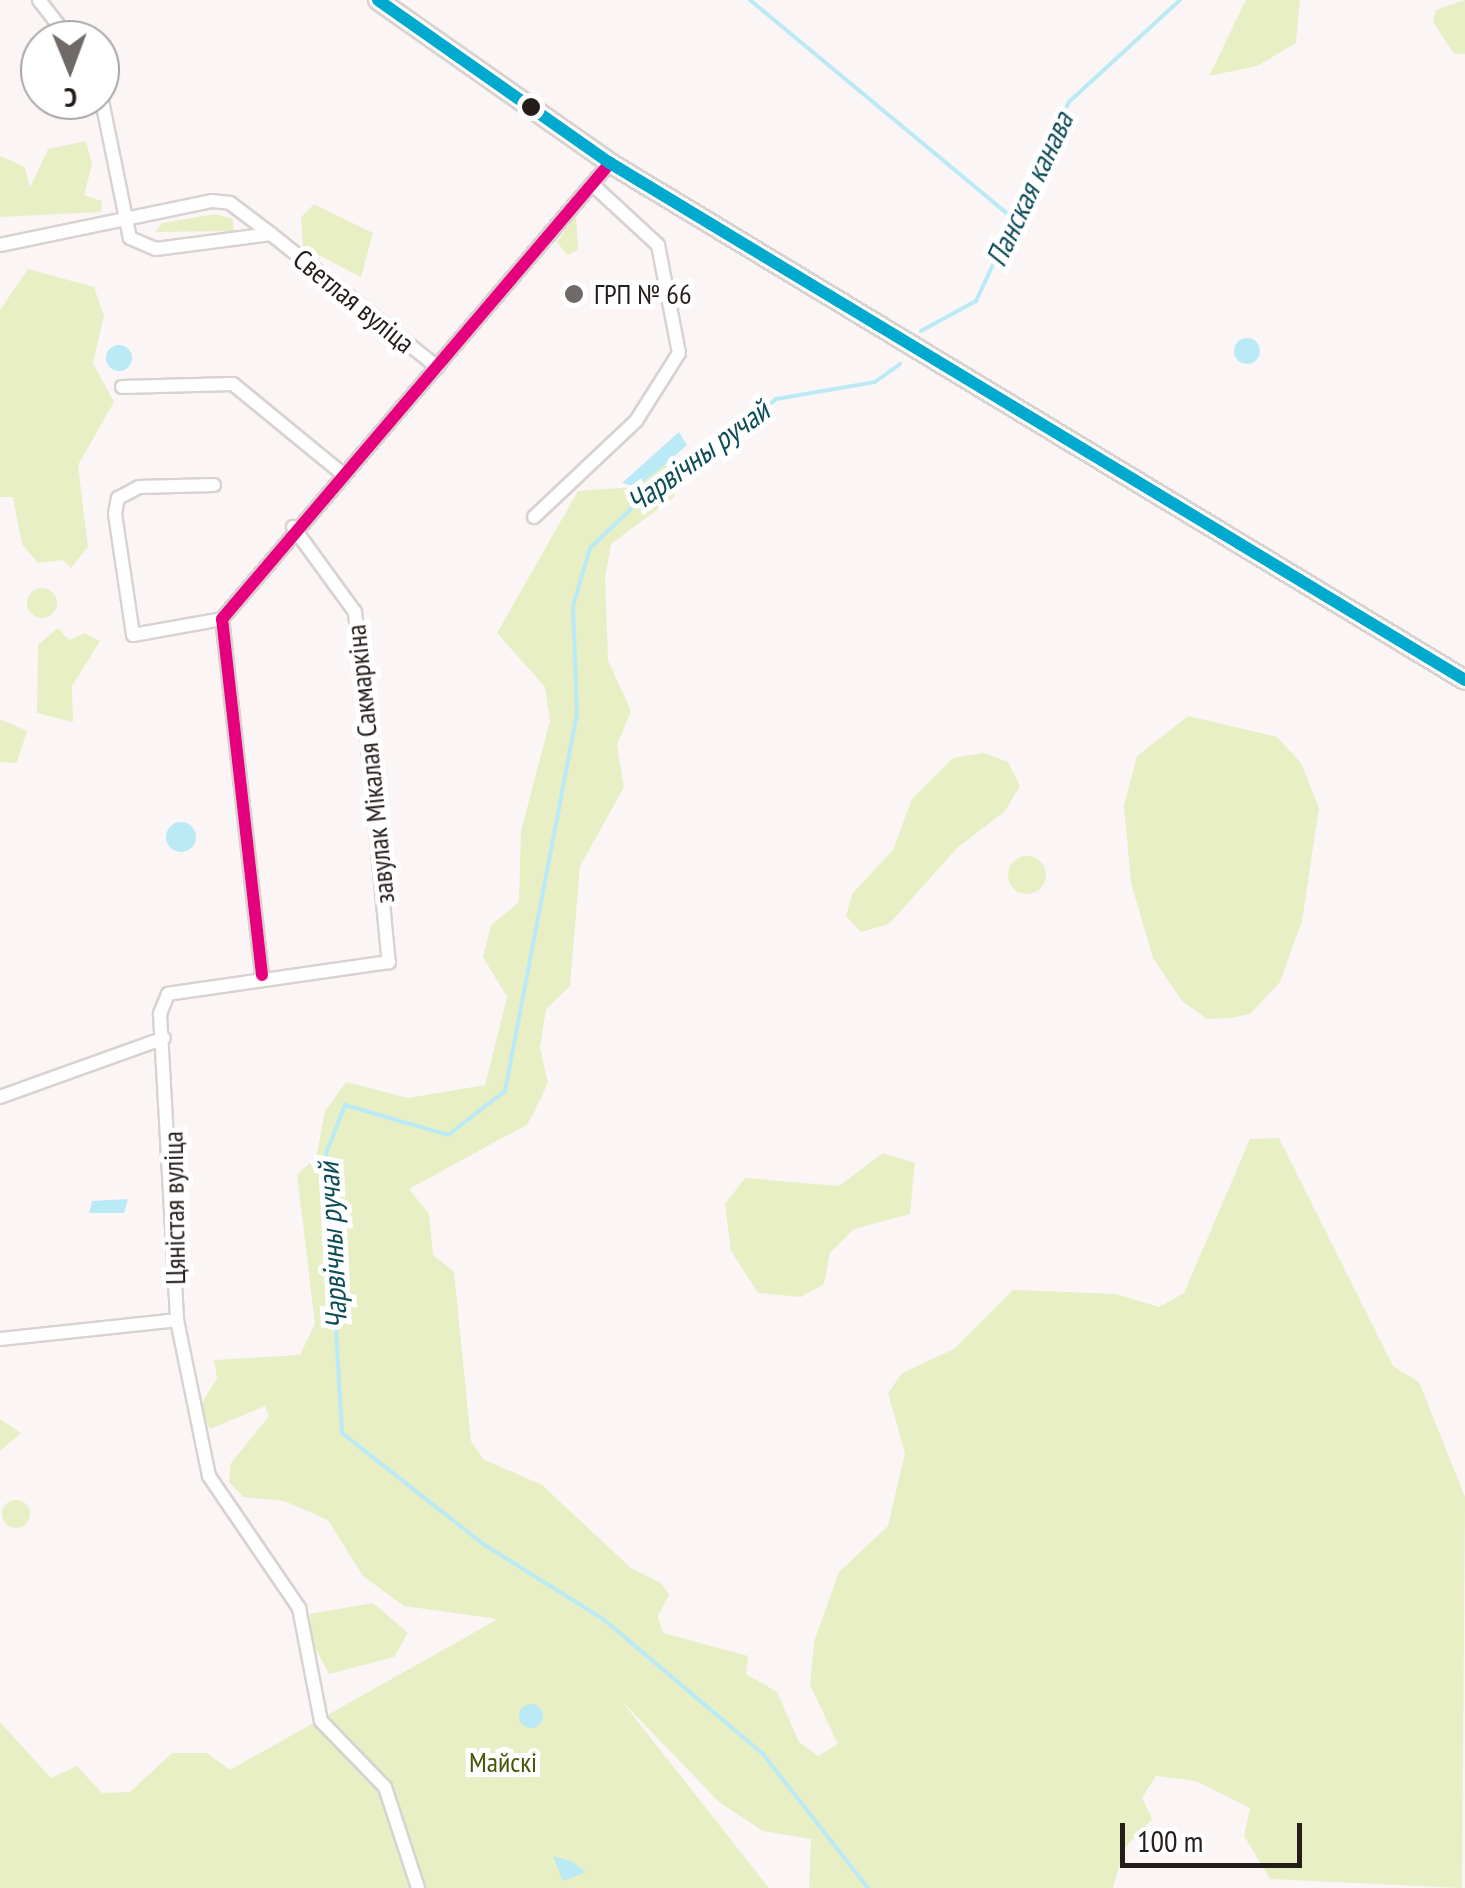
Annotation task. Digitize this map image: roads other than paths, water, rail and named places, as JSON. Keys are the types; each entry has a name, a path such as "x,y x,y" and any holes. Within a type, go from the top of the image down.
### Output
{"main road":[{"path":"378,0 610,162 1465,680"}],"street":[{"path":"105,120 121,213"},
{"path":"214,486 138,487 118,498 133,635 222,619 293,527 437,367 610,162"},
{"path":"534,516 636,420 679,353 658,245 592,184"},
{"name":"Светлая вуліца","path":"0,245 100,226 121,213 230,203 437,367"},
{"name":"Светлая вуліца","path":"121,213 130,238 156,249 271,234"},
{"path":"122,387 233,384 340,472"},
{"name":"завулак Мікалая Сакмаркіна","path":"262,974 389,962 355,612 293,527"},
{"path":"222,619 262,974"},
{"name":"Цяністая вуліца","path":"0,1339 176,1320 164,1038 168,994 262,974"},
{"path":"0,1096 164,1038"},
{"path":"176,1320 210,1476 300,1608 321,1721 396,1808 418,1888"}],"water":[{"path":"1247,338 1256,342 1260,351 1256,360 1247,364 1238,360 1234,351 1238,342"},
{"path":"119,345 128,349 132,358 128,367 119,371 110,367 106,358 110,349"},
{"path":"679,432 687,445 665,465 636,487 622,483"},
{"path":"181,822 192,826 196,837 192,848 181,852 170,848 166,837 170,826"},
{"path":"128,1199 124,1213 89,1213 92,1201"},
{"path":"531,1704 543,1716 531,1728 519,1716"},
{"path":"553,1856 571,1861 586,1872 563,1881"}],"waterway":[{"path":"750,0 1014,219"},
{"name":"Панская канава","path":"921,331 976,301 1069,102 1180,0"},
{"name":"Чарвічны ручай","path":"868,1888 763,1754 603,1619 483,1544 342,1433 326,1154 345,1105 448,1135 505,1091 577,715 573,606 590,548 673,469 706,456 776,399 875,382 900,364"}],"place":[{"name":"ГРП № 66","path":"574,294"}],"park label":[{"name":"Майскі","path":"503,1762"}]}
